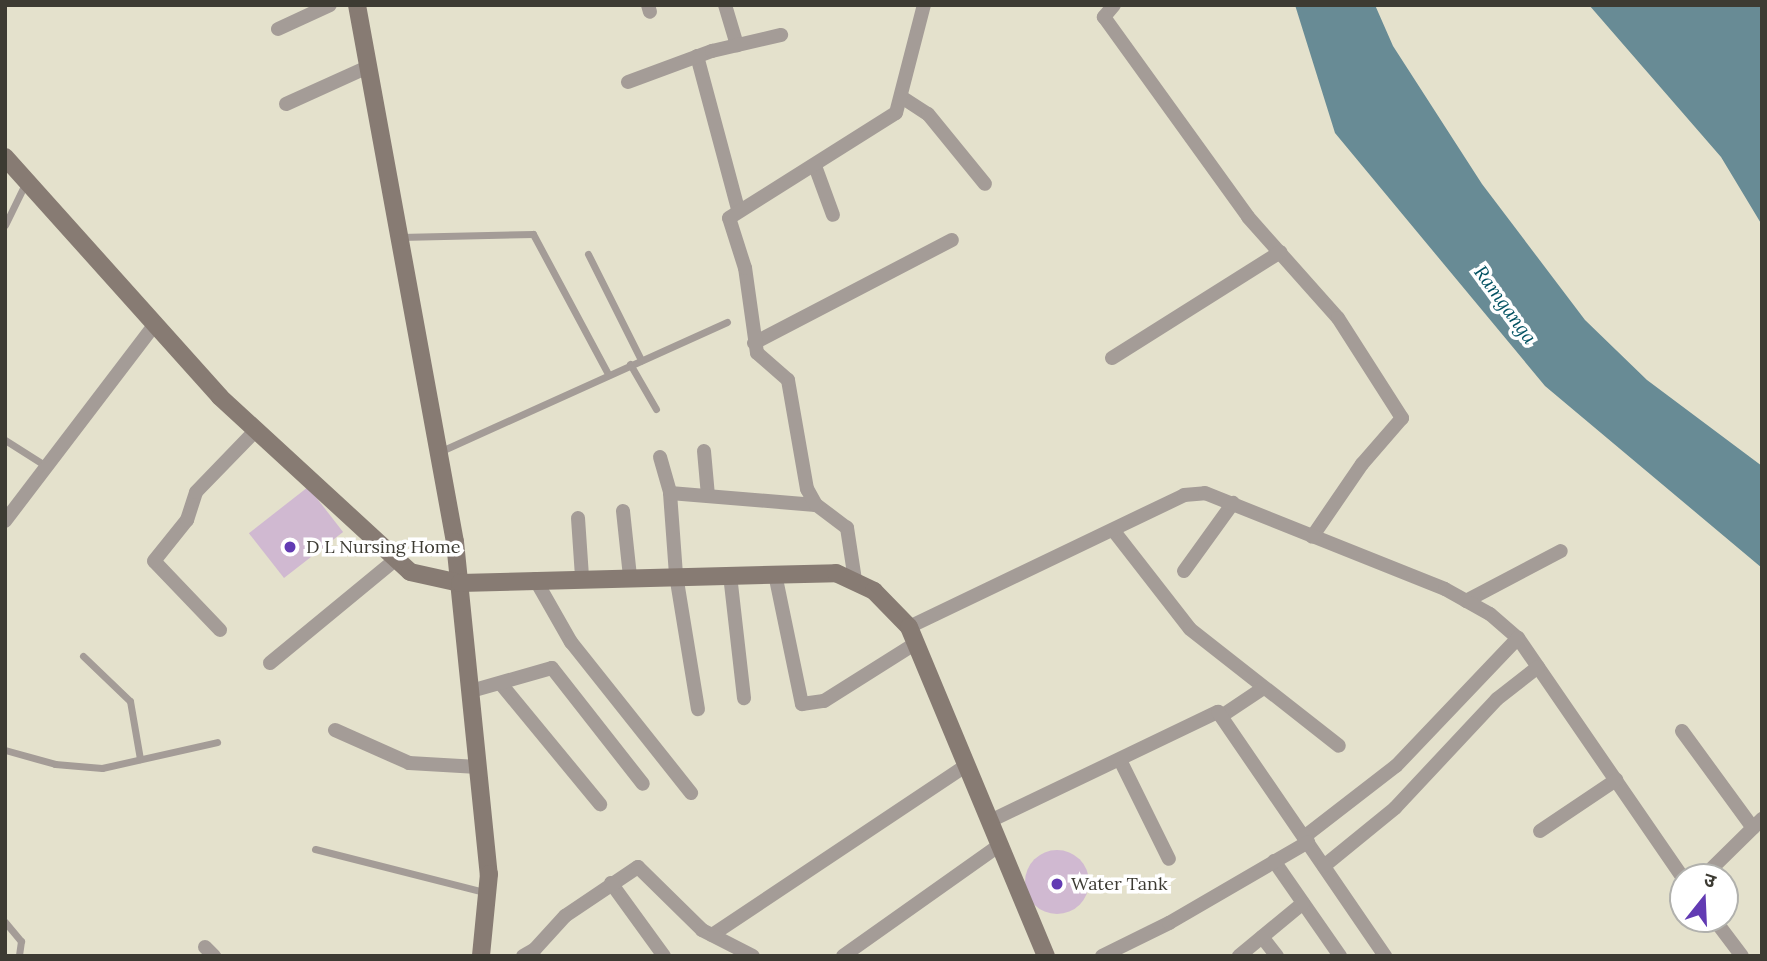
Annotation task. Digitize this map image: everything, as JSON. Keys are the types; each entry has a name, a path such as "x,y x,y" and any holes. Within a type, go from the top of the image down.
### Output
{"street":[{"path":"278,29 330,5"},
{"path":"357,5 460,583 487,893 481,956"},
{"path":"724,5 737,45"},
{"path":"855,580 847,528 816,505 807,489 788,380 764,360 754,343 745,268 729,218 738,209 816,166 896,113 903,97 924,5"},
{"path":"1114,5 1104,17 1248,217 1338,318 1402,418 1362,464 1312,537"},
{"path":"628,82 697,56 781,35"},
{"path":"697,56 738,209"},
{"path":"286,104 368,67"},
{"path":"903,97 928,114 985,184"},
{"path":"5,157 155,324 256,430 410,572 460,583 582,577 836,573 855,580 883,598 912,635 1046,956"},
{"path":"816,166 833,215"},
{"path":"754,343 952,240"},
{"path":"1112,358 1280,252"},
{"path":"5,521 49,467 155,324"},
{"path":"220,630 154,561 187,520 196,492 256,430"},
{"path":"704,451 708,496"},
{"path":"660,457 670,493 676,575 698,709"},
{"path":"670,493 816,505"},
{"path":"775,574 802,704 824,701 912,635 1184,495 1205,493 1466,601 1518,638 1673,863"},
{"path":"1184,571 1233,503"},
{"path":"623,511 630,576"},
{"path":"578,519 582,577"},
{"path":"1112,530 1190,629 1262,690 1339,746"},
{"path":"1466,601 1561,551"},
{"path":"270,663 396,559"},
{"path":"730,575 744,698"},
{"path":"535,579 571,642 691,793"},
{"path":"1102,956 1274,861 1306,839 1396,766 1518,638"},
{"path":"471,691 500,684 544,666 552,668 643,783"},
{"path":"1324,866 1395,808 1497,699 1538,667"},
{"path":"500,684 600,804"},
{"path":"990,821 1121,762 1211,714 1223,715 1262,690"},
{"path":"1223,715 1385,956"},
{"path":"335,730 409,764 478,767"},
{"path":"1682,731 1757,824 1717,863"},
{"path":"1121,762 1168,859"},
{"path":"719,938 967,765"},
{"path":"1541,831 1616,780"},
{"path":"843,956 1000,845"},
{"path":"1274,861 1340,956"},
{"path":"533,954 565,916 638,867 691,921 753,956"},
{"path":"611,883 664,956"},
{"path":"1239,956 1303,903"},
{"path":"1725,933 1742,956"},
{"path":"1262,937 1277,956"},
{"path":"719,938 732,956"}],"lane":[{"path":"5,225 27,181"},
{"path":"399,237 533,234 607,372"},
{"path":"588,254 641,360"},
{"path":"438,452 607,372 727,322"},
{"path":"630,364 656,409"},
{"path":"5,440 49,467"},
{"path":"83,656 130,701 141,759"},
{"path":"5,750 55,764 102,768 217,742"},
{"path":"315,849 487,893"},
{"path":"5,922 21,941 19,956"}],"water":[{"name":"Ramganga","path":"1295,5 1375,5 1393,46 1482,184 1585,320 1647,380 1762,466 1762,568 1545,386 1335,133"},
{"path":"1589,5 1762,5 1762,225 1721,157"}],"building":[{"path":"308,487 343,532 284,578 249,533"},
{"name":"Water Tank","path":"1051,850 1063,850 1080,859 1087,870 1087,894 1080,905 1063,914 1051,914 1039,909 1030,900 1025,888 1025,876 1030,864 1039,855"}],"place":[{"name":"D L Nursing Home","path":"290,547"},
{"name":"Water Tank","path":"1057,884"}]}
